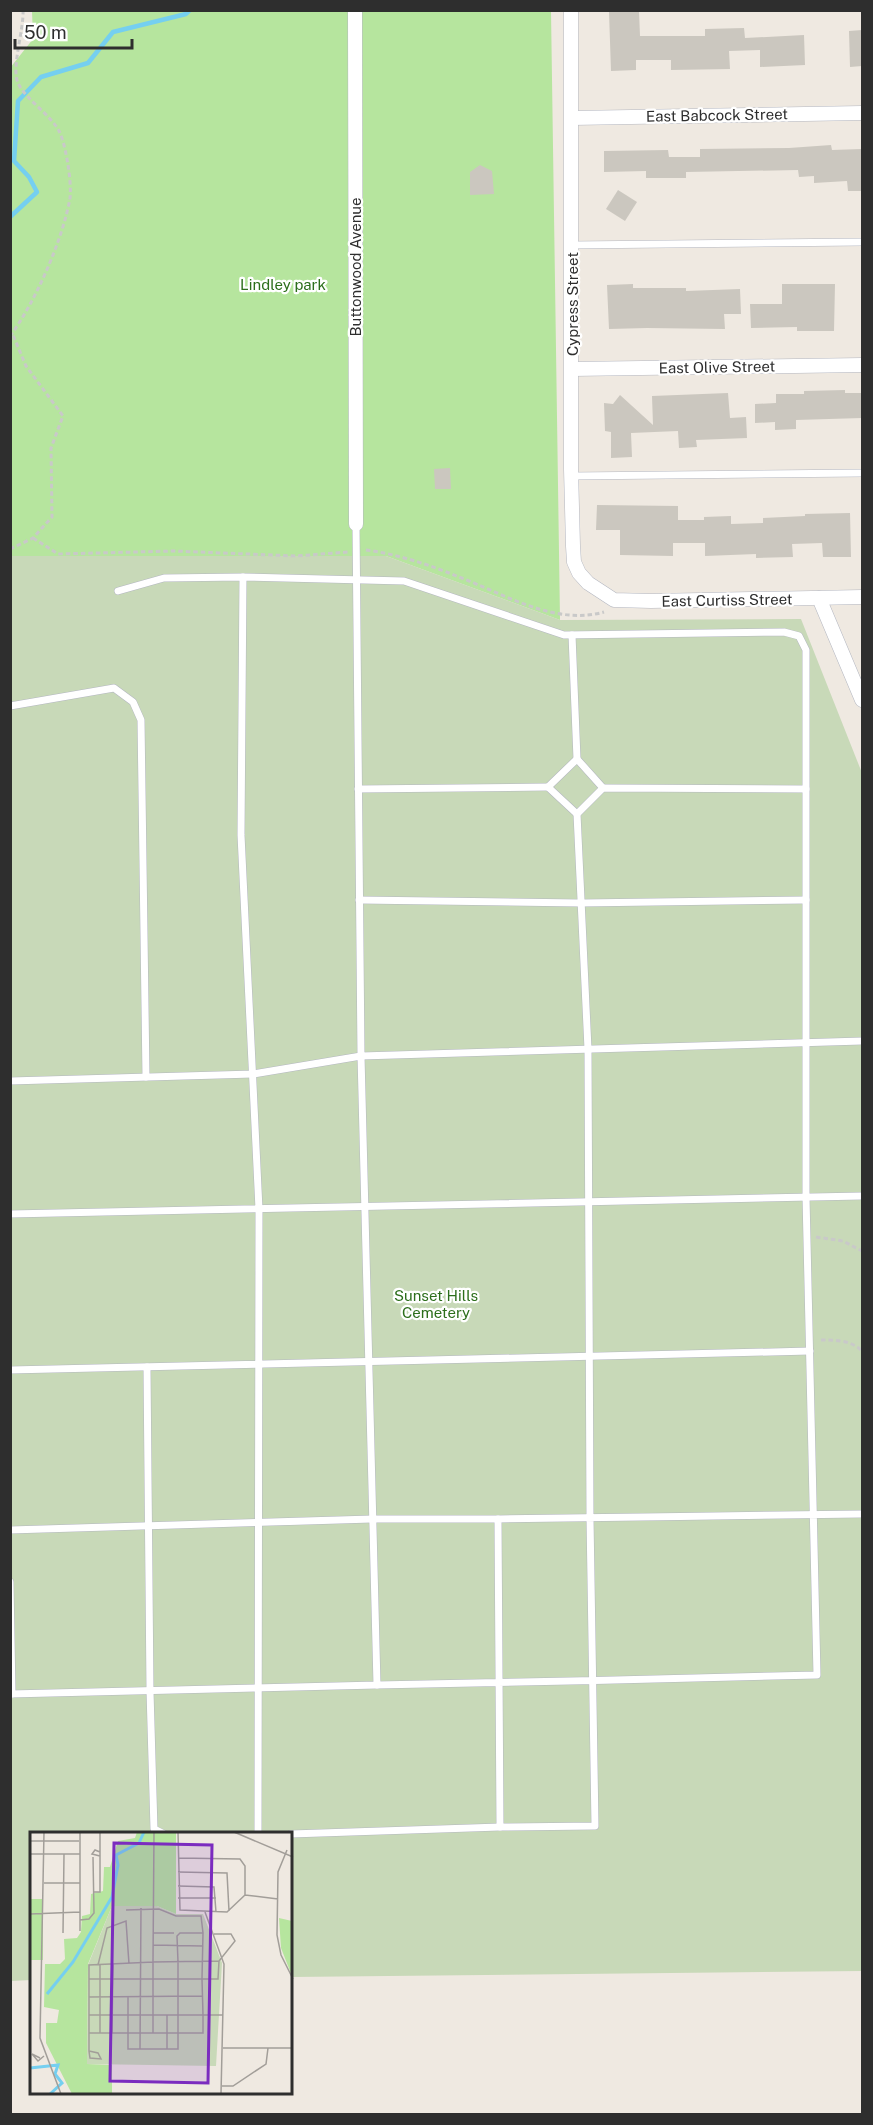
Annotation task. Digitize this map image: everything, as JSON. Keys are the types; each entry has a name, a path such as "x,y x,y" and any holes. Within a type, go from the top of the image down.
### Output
{"street":[{"name":"Buttonwood Avenue","path":"355,10 356,524"},
{"name":"Cypress Street","path":"571,10 574,561 579,573 595,588"},
{"name":"East Babcock Street","path":"572,118 862,113"},
{"name":"East Olive Street","path":"572,369 862,365"},
{"name":"East Curtiss Street","path":"595,588 614,600 862,597"},
{"path":"819,598 862,700"}],"lane":[{"path":"572,245 862,242"},
{"path":"572,476 862,473"},
{"path":"356,524 361,1056 377,1686"},
{"path":"243,577 241,835 259,1209 258,1832"},
{"path":"10,1582 11,1694 817,1675 806,1197 806,650 799,636 784,632 564,635 404,581 243,577 164,578 118,591"},
{"path":"572,635 577,759 603,788"},
{"path":"10,706 114,688 133,702 141,720 146,1077"},
{"path":"358,789 548,787 577,759"},
{"path":"292,1834 595,1826 590,1518 588,1049 577,814 548,787"},
{"path":"577,814 603,788 806,789"},
{"path":"359,900 581,903 806,900"},
{"path":"10,1081 253,1074 361,1056 862,1041"},
{"path":"10,1214 862,1196"},
{"path":"10,1370 810,1351"},
{"path":"147,1367 150,1691 154,1829 160,1832"},
{"path":"10,1530 372,1519 862,1514"},
{"path":"498,1519 500,1827"}],"path":[{"path":"10,549 33,538 52,517 51,448 63,416 26,366 11,335 26,315 58,241 70,197 69,168 59,131 18,83 15,66 24,25 23,10"},
{"path":"807,1236 843,1241 862,1251"},
{"path":"810,1339 845,1341 856,1345 862,1351"}],"green space":[{"name":"Lindley park","path":"32,11 551,11 560,620 386,556 11,556 10,68 33,39"},
{"name":"Sunset Hills Cemetery","path":"10,556 386,556 560,620 801,619 862,773 862,1971 292,1977 292,1832 30,1832 30,1980 11,1981"}],"building":[{"path":"639,11 640,36 705,36 705,29 744,28 745,38 804,35 805,65 760,67 760,50 729,51 730,69 671,70 671,60 636,60 636,70 611,71 609,12"},
{"path":"862,30 862,66 850,67 849,31"},
{"path":"831,145 832,150 862,149 862,191 848,191 847,181 814,183 814,176 799,177 798,170 686,172 686,178 646,178 646,171 604,172 604,151 668,150 669,157 700,157 700,149"},
{"path":"480,165 492,171 494,194 470,195 470,172"},
{"path":"618,190 637,202 625,221 606,209"},
{"path":"633,284 633,288 686,288 686,291 740,289 741,314 724,314 725,329 609,329 607,285"},
{"path":"782,284 835,284 834,331 797,331 797,327 751,328 750,304 782,304"},
{"path":"845,390 845,393 862,393 862,418 796,420 796,429 775,430 775,422 755,423 755,404 776,403 776,394"},
{"path":"728,393 730,418 746,417 747,438 696,440 697,447 679,448 678,431 631,433 632,457 611,458 611,432 605,431 604,403 613,404 620,395 653,425 652,396"},
{"path":"450,468 451,489 435,489 434,469"},
{"path":"597,505 678,506 678,520 704,520 704,517 731,516 731,524 763,523 763,518 805,516 805,514 850,513 851,557 823,557 822,543 792,544 793,557 756,558 756,554 705,556 705,543 673,543 673,556 620,555 620,530 596,530"}],"waterway":[{"path":"10,217 37,192 29,177 14,161 18,101 41,77 88,63 113,32 186,14 190,10"}]}
